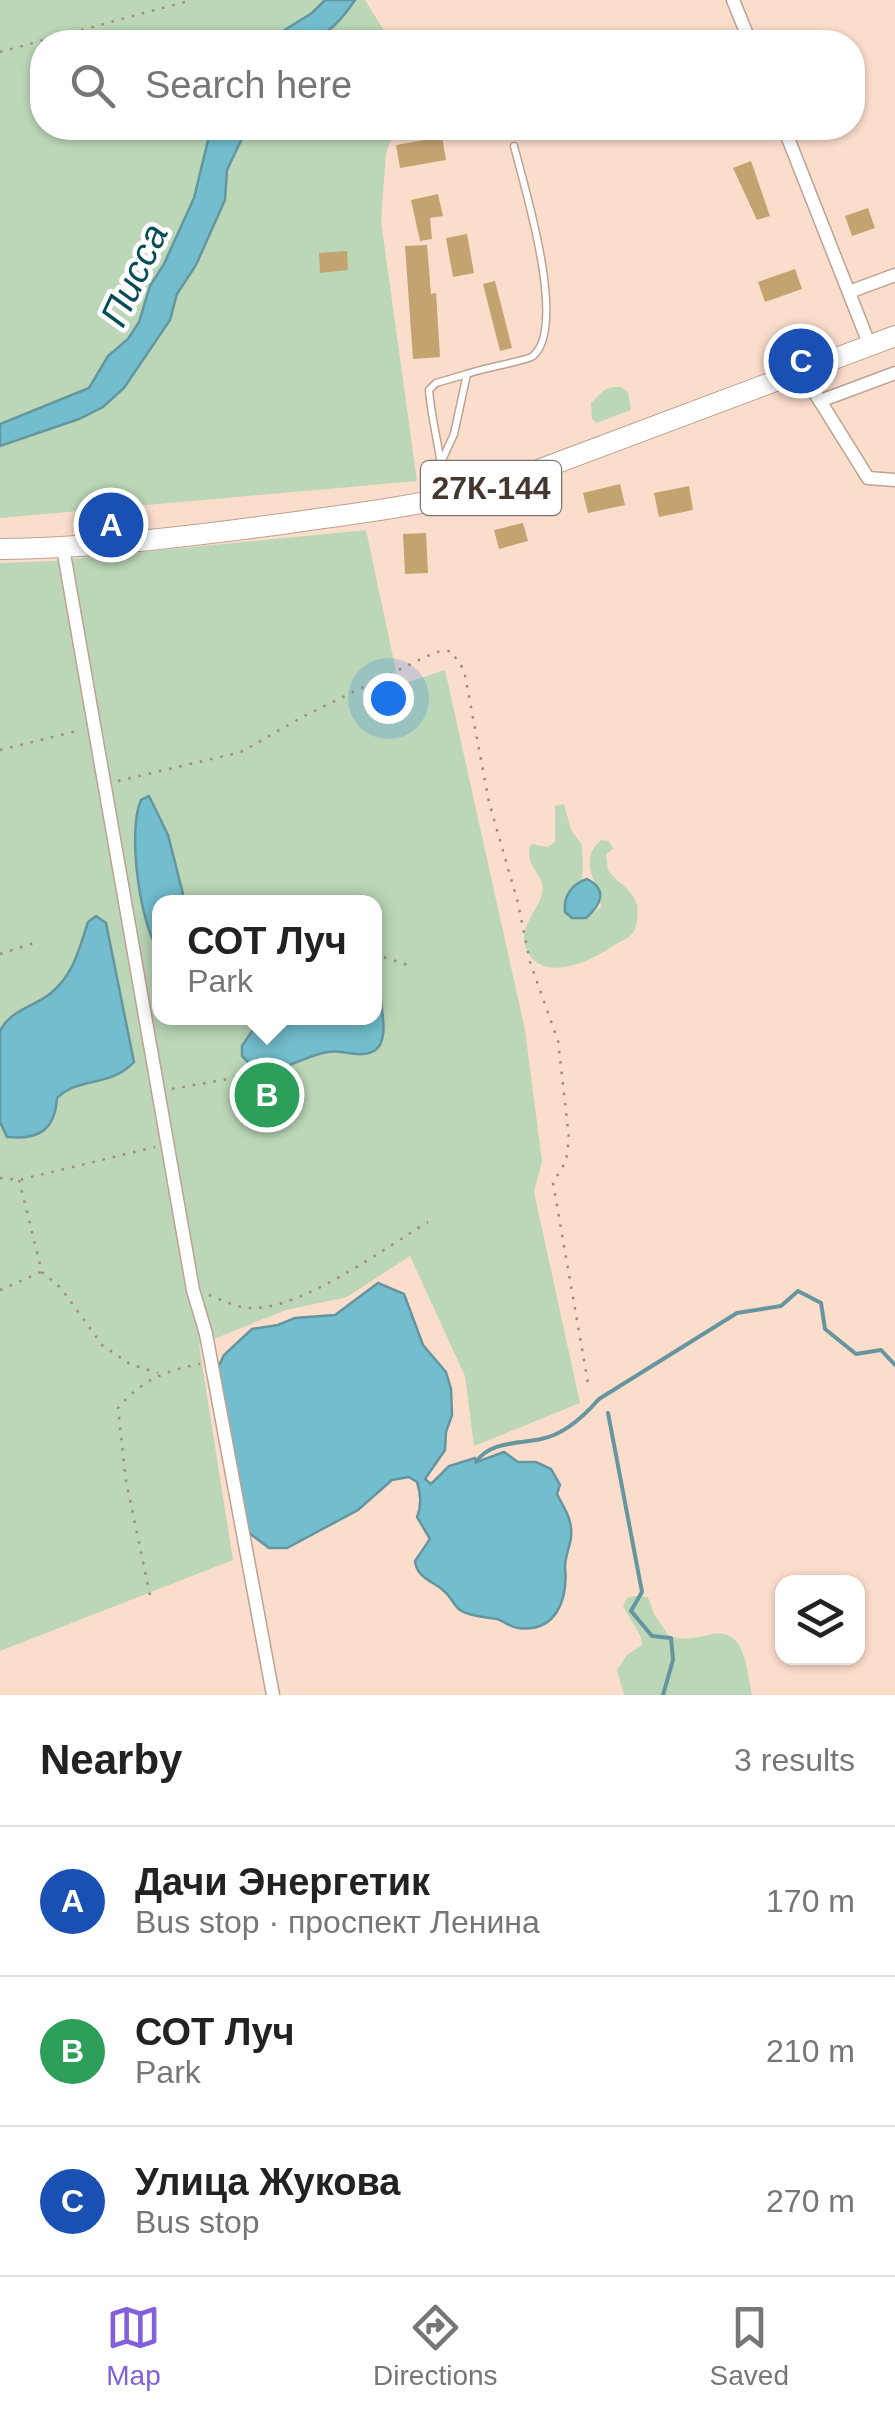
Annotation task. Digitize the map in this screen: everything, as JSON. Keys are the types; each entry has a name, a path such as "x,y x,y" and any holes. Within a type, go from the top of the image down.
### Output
{"main road":[{"name":"27К-144","path":"0,548 63,548 229,531 443,500 493,487 895,336"}],"street":[{"path":"733,0 745,30"},
{"path":"789,140 870,346"},
{"path":"849,292 895,275"},
{"path":"802,372 868,478 895,480"},
{"path":"820,401 895,373"},
{"path":"63,548 193,1290 211,1362 273,1695"}],"lane":[{"path":"443,500 443,458 432,420 430,390 436,383 486,366 525,360 540,345 547,302 544,272 514,146"},
{"path":"443,458 454,434 467,374"}],"path":[{"path":"81,30 192,0"},
{"path":"0,52 30,44"},
{"path":"102,786 242,752 306,714 436,652 452,651 464,670 489,802 518,903 530,962 558,1040 569,1138 566,1161 553,1182 588,1383"},
{"path":"0,750 94,726"},
{"path":"0,954 40,941"},
{"path":"382,957 408,965"},
{"path":"159,1091 244,1076"},
{"path":"0,1178 19,1180 168,1144"},
{"path":"19,1180 42,1272 61,1288 102,1345 130,1364 160,1374"},
{"path":"193,1290 252,1309 285,1303 332,1280 428,1222"},
{"path":"0,1290 42,1272"},
{"path":"150,1595 126,1480 118,1408 146,1379 211,1362"}],"green space":[{"path":"0,0 365,0 384,30 30,30 30,140 391,140 386,154 381,221 417,481 0,518"},
{"path":"613,387 628,392 631,410 597,423 592,419 591,403"},
{"path":"366,530 399,685 445,670 525,1030 542,1161 534,1192 580,1403 474,1446 465,1376 410,1256 347,1297 286,1310 199,1345 233,1560 0,1651 0,563"},
{"path":"564,804 571,830 582,845 583,863 582,881 565,901 564,910 570,917 588,917 601,907 590,856 601,840 609,841 613,849 606,854 608,870 632,895 637,917 633,932 625,940 578,964 552,968 531,957 525,945 525,932 543,887 529,852 531,844 548,847 555,842 555,806"},
{"path":"648,1597 669,1636 730,1637 746,1662 752,1695 624,1695 617,1670 627,1655 642,1645 623,1606 627,1598"}],"water":[{"path":"325,0 355,0 328,30 284,30"},
{"path":"208,140 241,140 227,170 225,200 196,265 177,294 170,320 124,388 103,407 79,419 0,446 0,424 89,388 108,356 128,339 194,198"},
{"path":"149,796 168,835 183,895 152,895 152,938 141,900 136,855 141,800"},
{"path":"587,879 598,888 600,898 586,918 572,918 565,912 567,896"},
{"path":"96,916 106,923 134,1062 115,1076 66,1091 57,1098 53,1118 43,1131 28,1137 7,1137 0,1122 0,1031 10,1018 59,986 75,961 88,922"},
{"path":"382,1014 383,1027 382,1041 374,1051 362,1054 328,1052 283,1067 260,1069 242,1056 242,1046 256,1025 382,1025"},
{"path":"378,1283 404,1294 423,1345 446,1372 451,1389 452,1415 445,1450 425,1479 431,1484 449,1466 475,1458 477,1462 504,1452 518,1462 536,1462 551,1469 560,1485 557,1494 571,1531 564,1590 557,1611 542,1625 518,1628 464,1612 422,1576 415,1561 430,1539 417,1517 417,1482 409,1477 392,1480 358,1510 287,1548 269,1548 248,1532 217,1370 224,1355 252,1329 295,1318 335,1315"}],"building":[{"path":"443,140 446,160 400,168 396,145"},
{"path":"751,161 770,216 757,220 733,168"},
{"path":"438,194 443,216 430,218 432,239 420,241 411,200"},
{"path":"868,208 875,228 852,236 845,216"},
{"path":"467,234 474,273 453,277 446,238"},
{"path":"427,245 431,294 436,293 440,357 413,359 405,246"},
{"path":"347,251 348,270 320,273 319,253"},
{"path":"795,269 802,289 765,302 758,282"},
{"path":"495,281 512,348 500,351 483,284"},
{"path":"620,484 625,505 588,513 583,493"},
{"path":"689,486 693,510 659,517 654,493"},
{"path":"523,523 528,541 499,549 494,530"},
{"path":"426,533 428,573 405,574 403,534"}],"waterway":[{"path":"476,1462 497,1447 541,1439 565,1429 599,1399 737,1313 781,1306 798,1291 821,1303 825,1329 856,1354 881,1350 895,1365"},
{"path":"608,1413 642,1592 631,1611 652,1636 671,1638 673,1660 663,1695"}],"place":[{"name":"Улица Жукова","path":"801,361"},
{"name":"Дачи Энергетик","path":"111,525"},
{"name":"СОТ Луч","path":"267,1095"}],"water label":[{"name":"Писса","path":"134,275"}]}
